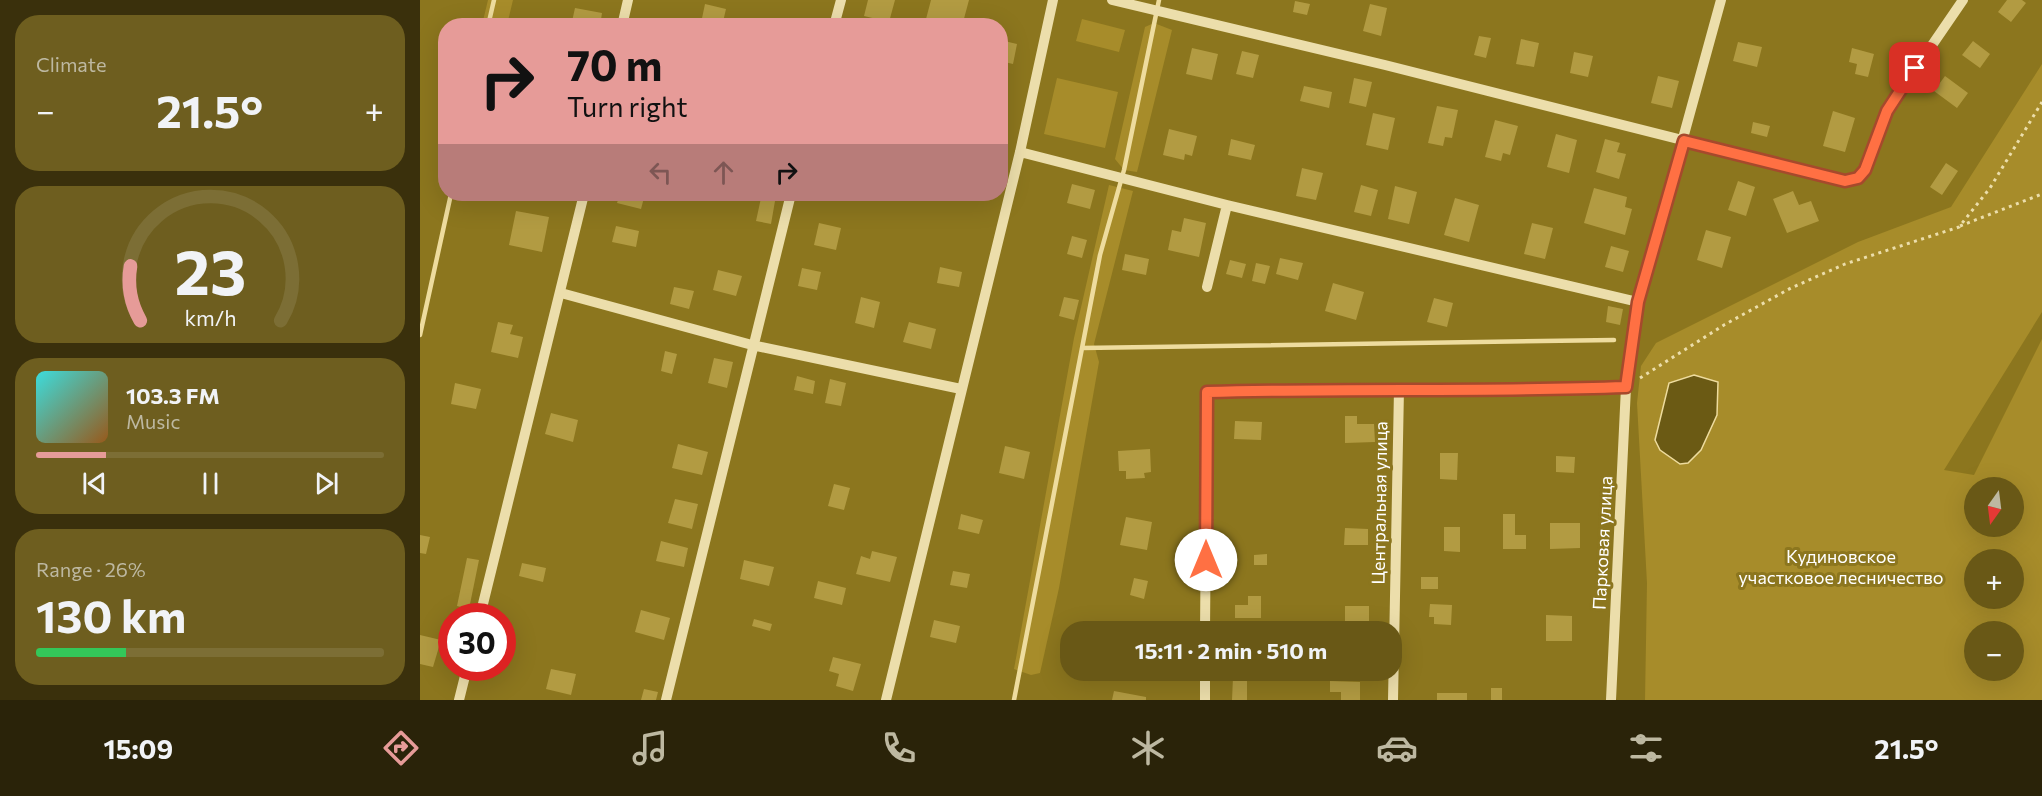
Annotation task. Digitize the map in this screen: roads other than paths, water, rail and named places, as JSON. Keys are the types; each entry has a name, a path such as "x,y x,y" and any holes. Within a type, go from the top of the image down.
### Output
{"street":[{"path":"624,18 628,0"},
{"path":"836,18 840,0"},
{"path":"1008,200 1053,0"},
{"path":"1112,0 1845,181 1858,178 1865,170 1887,111 1963,0"},
{"name":"Парковая улица","path":"1611,700 1626,387 1638,302 1721,0"},
{"path":"1020,152 1227,205 1638,302"},
{"path":"483,603 582,201"},
{"path":"666,700 789,201"},
{"path":"885,700 1008,201"},
{"path":"1207,287 1227,205"},
{"path":"561,293 752,345 961,389"},
{"path":"1205,621 1207,392 1399,389 1542,390 1626,387"},
{"name":"Центральная улица","path":"1393,700 1399,389"},
{"path":"459,700 464,681"},
{"path":"1204,700 1205,681"}],"waterway":[{"path":"490,18 494,0"},
{"path":"1014,700 1100,255 1124,170 1159,0"},
{"path":"420,335 449,201"},
{"path":"1082,348 1614,340"}],"park label":[{"name":"Кудиновское участковое лесничество","path":"1841,567"}]}
